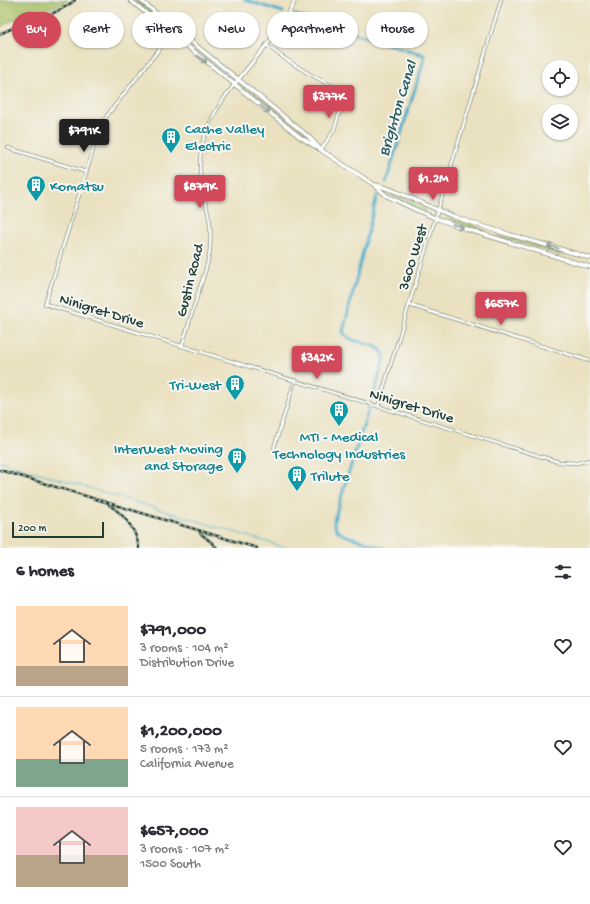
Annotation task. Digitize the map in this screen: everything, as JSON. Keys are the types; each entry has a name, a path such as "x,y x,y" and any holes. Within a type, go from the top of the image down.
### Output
{"main road":[{"path":"130,0 144,12"},
{"path":"140,0 155,12"},
{"path":"196,45 309,137 321,150"},
{"path":"188,48 300,137 373,184 390,198 435,218 590,267"},
{"path":"373,184 391,189 438,210 590,258"},
{"path":"489,236 492,228"},
{"path":"565,260 568,251"}],"street":[{"path":"234,85 266,46 284,21 295,0"},
{"name":"3600 West","path":"378,406 501,0"},
{"path":"266,46 285,60 322,82 346,92 334,130 321,150"},
{"path":"8,148 86,172 98,132 103,122 160,48"},
{"name":"Gustin Road","path":"182,346 210,250 209,221 200,175 202,145 216,109 234,85"},
{"name":"Ninigret Drive","path":"86,172 45,304 559,462 577,463 590,460"},
{"path":"409,305 590,361"},
{"path":"274,448 295,380"}],"green space":[{"path":"0,0 68,0 65,3 37,12 12,12 12,21 0,27"},
{"path":"133,0 137,0 152,12 148,12"},
{"path":"393,192 424,206 426,210 425,212 391,195"},
{"path":"446,218 466,222 486,232 467,227"},
{"path":"496,236 522,239 549,248 562,255"}],"waterway":[{"name":"Brighton Canal","path":"245,0 283,12"},
{"name":"Brighton Canal","path":"358,35 424,55 424,60 386,182"},
{"name":"Brighton Canal","path":"373,397 384,358 382,351 377,347 352,340 343,332 377,196"},
{"name":"Brighton Canal","path":"369,408 334,523 336,529 344,535 384,548"},
{"path":"0,461 287,548"}],"railway":[{"path":"0,34 57,11 75,0"},
{"path":"0,470 257,548"},
{"path":"109,505 125,518 138,541 139,548"},
{"path":"200,533 217,548"}],"place":[{"name":"Cache Valley Electric","path":"171,154"},
{"name":"Komatsu","path":"36,202"},
{"name":"Tri-West","path":"235,401"},
{"name":"MTI - Medical Technology Industries","path":"339,427"},
{"name":"InterWest Moving and Storage","path":"237,474"},
{"name":"Trilute","path":"297,492"}]}
